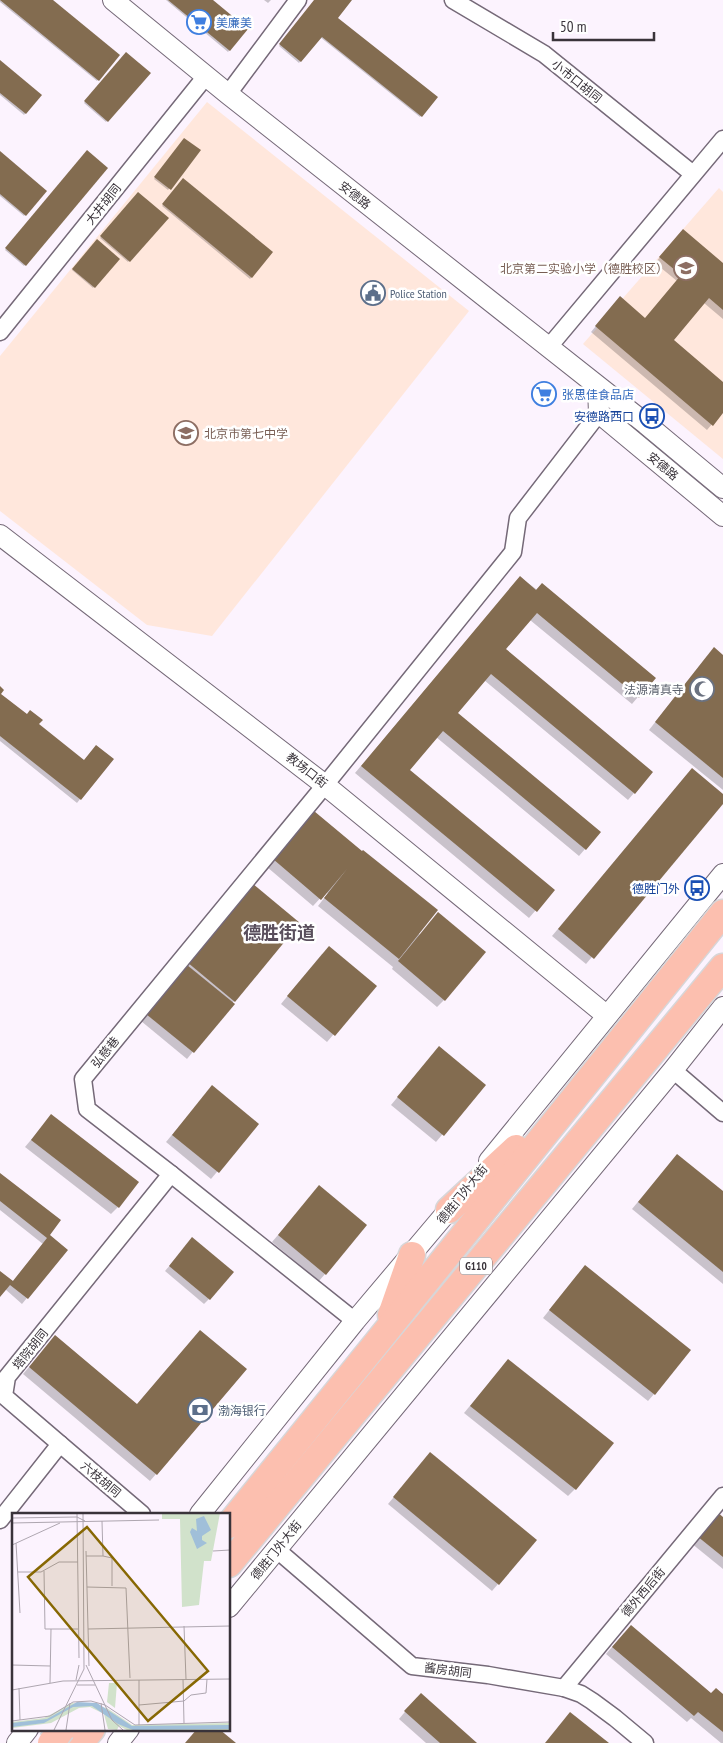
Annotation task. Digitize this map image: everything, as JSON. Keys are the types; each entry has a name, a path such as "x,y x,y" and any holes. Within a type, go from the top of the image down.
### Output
{"highway":[{"name":"G110","path":"230,1524 723,913"},
{"name":"G110","path":"230,1563 723,967"},
{"path":"449,1210 580,1088"},
{"path":"384,1335 412,1255"},
{"path":"50,1743 59,1730"},
{"path":"80,1743 91,1730"}],"street":[{"name":"安德路","path":"113,0 228,94 646,424 723,488"},
{"path":"228,94 298,0"},
{"name":"小市口胡同","path":"453,0 544,54 693,174"},
{"name":"大井胡同","path":"0,332 206,76"},
{"path":"548,348 723,139"},
{"path":"598,388 599,414"},
{"name":"安德路","path":"599,414 723,516"},
{"name":"弘慈巷","path":"354,1321 172,1174 87,1109 83,1079 513,552 518,518 599,414"},
{"name":"教场口街","path":"0,535 325,784 606,1016"},
{"name":"德胜门外大街","path":"201,1513 354,1321 412,1255 723,874"},
{"name":"德胜门外大街","path":"230,1606 673,1070 723,1006"},
{"path":"673,1070 723,1113"},
{"name":"塔院胡同","path":"60,1444 4,1396 7,1377 172,1174"},
{"path":"0,1520 60,1444"},
{"name":"六枝胡同","path":"60,1444 141,1513"},
{"name":"德外西后街","path":"564,1688 723,1496"},
{"name":"酱房胡同","path":"276,1549 412,1666 564,1688 592,1701 645,1743"},
{"path":"17,1743 27,1730"},
{"path":"61,1730 75,1743"},
{"path":"118,1743 128,1730"}],"shaded area":[{"name":"北京市第七中学","path":"207,102 469,311 212,636 147,625 0,511 0,356"},
{"name":"北京第二实验小学（德胜校区）","path":"719,188 723,192 723,459 583,344"}],"building":[{"path":"0,0 53,0 120,55 99,81"},
{"path":"168,0 213,0 248,29 230,51"},
{"path":"314,0 352,0 338,18 438,97 422,117 322,37 301,62 279,44"},
{"path":"126,52 151,73 108,122 84,101"},
{"path":"0,60 42,95 26,114 0,93"},
{"path":"184,138 201,150 171,190 154,177"},
{"path":"87,150 108,168 26,266 5,248"},
{"path":"0,151 47,191 26,216 0,194"},
{"path":"183,178 273,252 252,278 162,204"},
{"path":"138,192 169,218 130,262 100,236"},
{"path":"683,229 723,263 723,310 709,298 674,340 723,382 723,413 713,426 595,326 620,296 645,318 681,275 659,257"},
{"path":"97,239 120,259 95,288 72,269"},
{"path":"520,576 536,590 542,583 656,678 639,698 537,613 506,649 653,772 635,794 491,674 458,713 601,832 586,850 443,731 410,770 555,890 537,912 361,766"},
{"name":"法源清真寺","path":"714,647 723,655 723,778 655,722"},
{"path":"0,686 4,690 1,694 27,714 30,710 43,720 39,724 84,760 96,745 114,759 81,800 0,736"},
{"path":"692,768 723,794 723,804 594,959 558,929"},
{"path":"314,811 438,910 399,959 324,898 347,869 321,900 273,859"},
{"path":"252,883 300,923 235,1002 187,962"},
{"path":"438,912 486,952 445,1001 398,961"},
{"path":"329,946 377,986 335,1036 287,996"},
{"path":"187,965 235,1004 194,1053 146,1014"},
{"path":"439,1046 486,1085 444,1136 397,1097"},
{"path":"212,1085 259,1124 219,1173 172,1135"},
{"path":"51,1114 139,1182 119,1208 31,1140"},
{"path":"677,1154 723,1191 723,1272 638,1202"},
{"path":"0,1173 61,1220 50,1235 68,1250 28,1299 10,1285 0,1297 0,1271 13,1281 47,1238 0,1201"},
{"path":"319,1185 367,1225 326,1275 278,1235"},
{"path":"192,1237 234,1272 210,1300 169,1266"},
{"path":"585,1265 691,1350 655,1395 549,1310"},
{"path":"200,1330 247,1369 157,1475 29,1367 55,1335 137,1404"},
{"path":"508,1359 614,1443 576,1490 470,1406"},
{"path":"430,1452 537,1540 499,1585 393,1497"},
{"path":"717,1512 723,1517 723,1557 697,1536"},
{"path":"631,1625 711,1693 716,1688 723,1694 723,1732 698,1712 694,1716 612,1647"},
{"path":"421,1693 477,1743 440,1743 404,1711"},
{"path":"570,1712 609,1743 545,1743"},
{"path":"196,1730 220,1730 236,1743 185,1743"}],"place":[{"name":"美廉美","path":"199,22"},
{"name":"北京第二实验小学（德胜校区）","path":"686,268"},
{"name":"Police Station","path":"373,293"},
{"name":"张思佳食品店","path":"544,394"},
{"name":"安德路西口","path":"652,416"},
{"name":"北京市第七中学","path":"186,433"},
{"name":"法源清真寺","path":"702,689"},
{"name":"德胜门外","path":"697,888"},
{"name":"渤海银行","path":"200,1410"}],"district":[{"name":"德胜街道","path":"279,932"}]}
